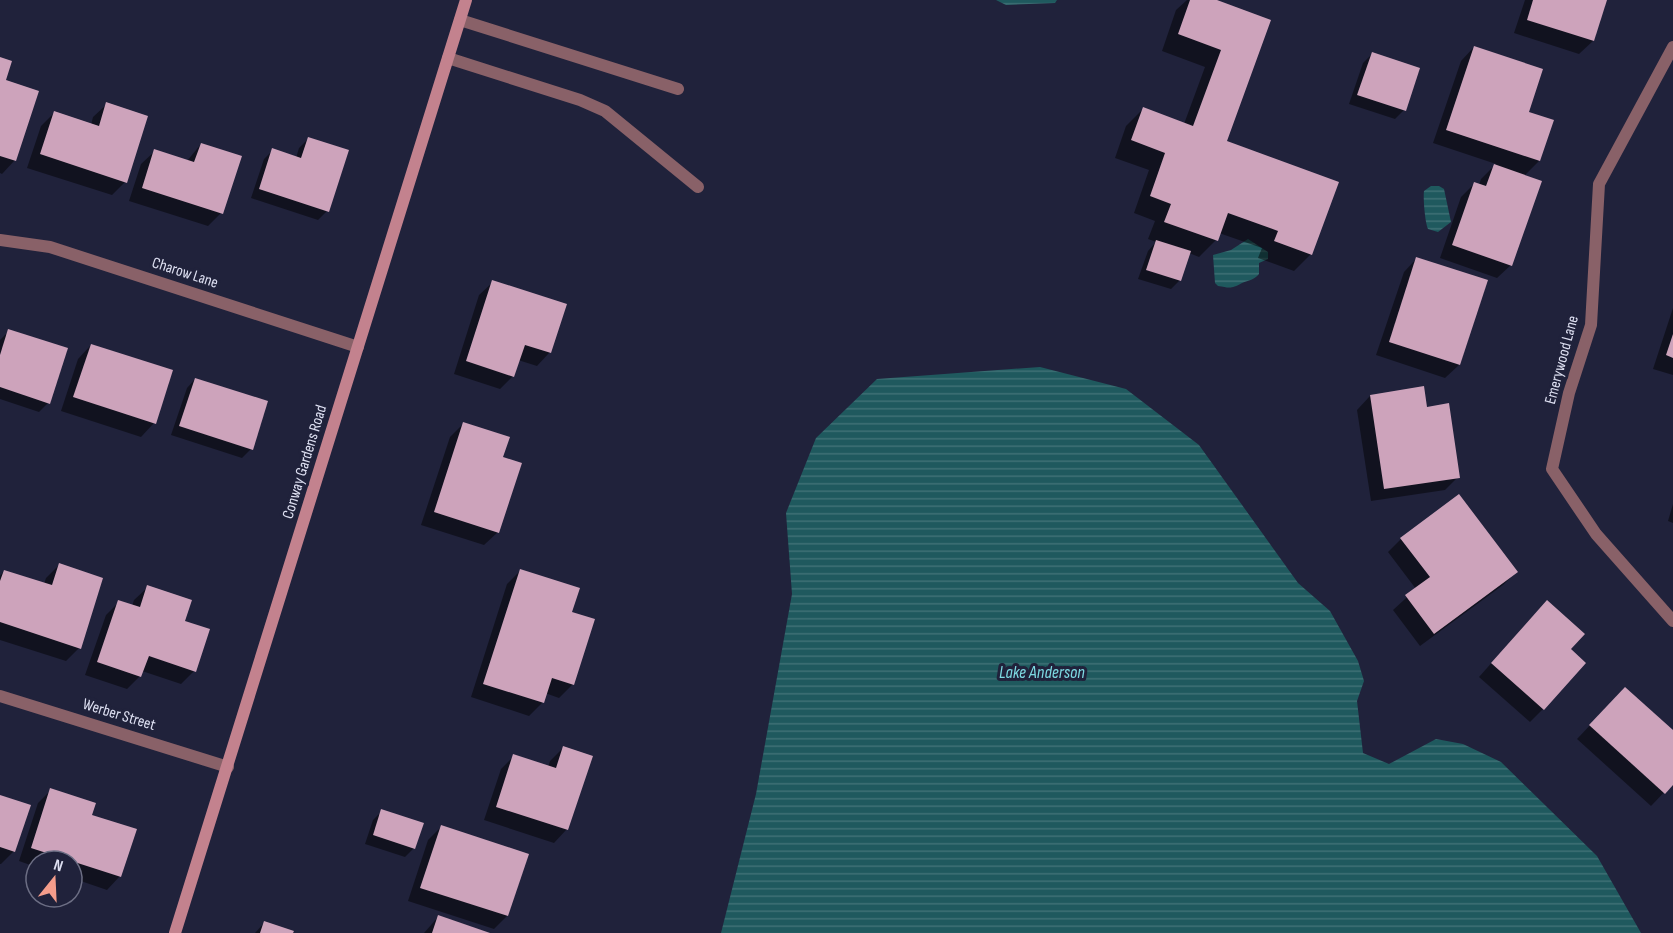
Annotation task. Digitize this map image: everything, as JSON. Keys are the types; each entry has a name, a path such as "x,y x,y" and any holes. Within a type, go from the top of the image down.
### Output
{"street":[{"name":"Conway Gardens Road","path":"175,933 466,0"},
{"path":"460,20 678,89"},
{"name":"Emerywood Lane","path":"1673,47 1599,184 1591,325 1569,393 1552,469 1596,534 1673,621"},
{"path":"448,58 580,100 605,111 698,187"},
{"name":"Charow Lane","path":"0,240 50,247 358,347"},
{"name":"Werber Street","path":"0,696 228,767"}],"water":[{"path":"996,0 1057,0 1055,3 1006,5"},
{"path":"1431,186 1444,189 1451,222 1438,232 1428,229 1425,216 1424,191"},
{"path":"1248,239 1268,252 1268,259 1259,263 1259,274 1233,287 1218,286 1215,283 1213,255 1231,250"},
{"name":"Lake Anderson","path":"1040,367 1126,389 1199,445 1298,583 1330,611 1358,661 1364,681 1357,701 1363,753 1389,764 1436,739 1463,744 1501,762 1597,856 1641,933 721,933 756,794 792,594 786,513 816,438 877,379"}],"building":[{"path":"1190,0 1217,0 1271,20 1227,141 1339,182 1312,255 1274,241 1278,231 1228,213 1218,241 1164,222 1171,204 1150,196 1165,153 1131,140 1143,107 1193,126 1221,50 1178,34"},
{"path":"1533,0 1607,0 1594,41 1527,20"},
{"path":"1474,46 1543,69 1529,112 1554,120 1540,161 1446,130"},
{"path":"1372,52 1420,68 1406,111 1357,95"},
{"path":"0,57 12,61 6,80 39,91 16,161 0,156"},
{"path":"106,102 148,116 127,183 40,154 54,111 99,126"},
{"path":"308,137 349,150 329,212 259,189 272,148 301,158"},
{"path":"201,143 242,156 223,214 142,188 154,149 194,162"},
{"path":"1494,164 1542,181 1512,266 1452,245 1474,182 1486,186"},
{"path":"1156,240 1191,251 1181,281 1146,270"},
{"path":"1416,257 1488,280 1460,365 1389,342"},
{"path":"492,280 567,304 551,353 525,345 514,377 466,361"},
{"path":"8,329 68,348 50,404 0,387 0,355"},
{"path":"1673,334 1673,358 1666,355"},
{"path":"91,344 173,370 156,424 73,397"},
{"path":"195,378 268,401 253,450 179,426"},
{"path":"1424,386 1427,407 1449,403 1460,478 1384,489 1370,395"},
{"path":"463,422 510,437 503,457 522,463 499,533 434,512"},
{"path":"1459,494 1518,572 1434,634 1405,595 1430,577 1400,538"},
{"path":"59,563 103,578 81,649 0,622 0,581 4,570 52,585"},
{"path":"520,569 580,588 572,612 595,619 574,685 552,678 544,703 483,684"},
{"path":"147,585 192,600 185,621 210,629 196,672 149,656 141,677 97,662 118,600 140,607"},
{"path":"1547,600 1585,634 1571,649 1586,663 1544,710 1491,663"},
{"path":"1625,687 1673,730 1673,785 1665,794 1589,725"},
{"path":"563,746 593,756 568,830 496,807 513,754 556,768"},
{"path":"50,788 96,803 92,815 137,829 121,877 84,865 84,849 31,848"},
{"path":"0,795 31,805 15,852 0,847"},
{"path":"381,809 424,823 415,849 373,835"},
{"path":"441,825 529,854 508,916 420,888"},
{"path":"438,915 490,933 432,933"},
{"path":"264,921 294,931 293,933 260,933"}]}
